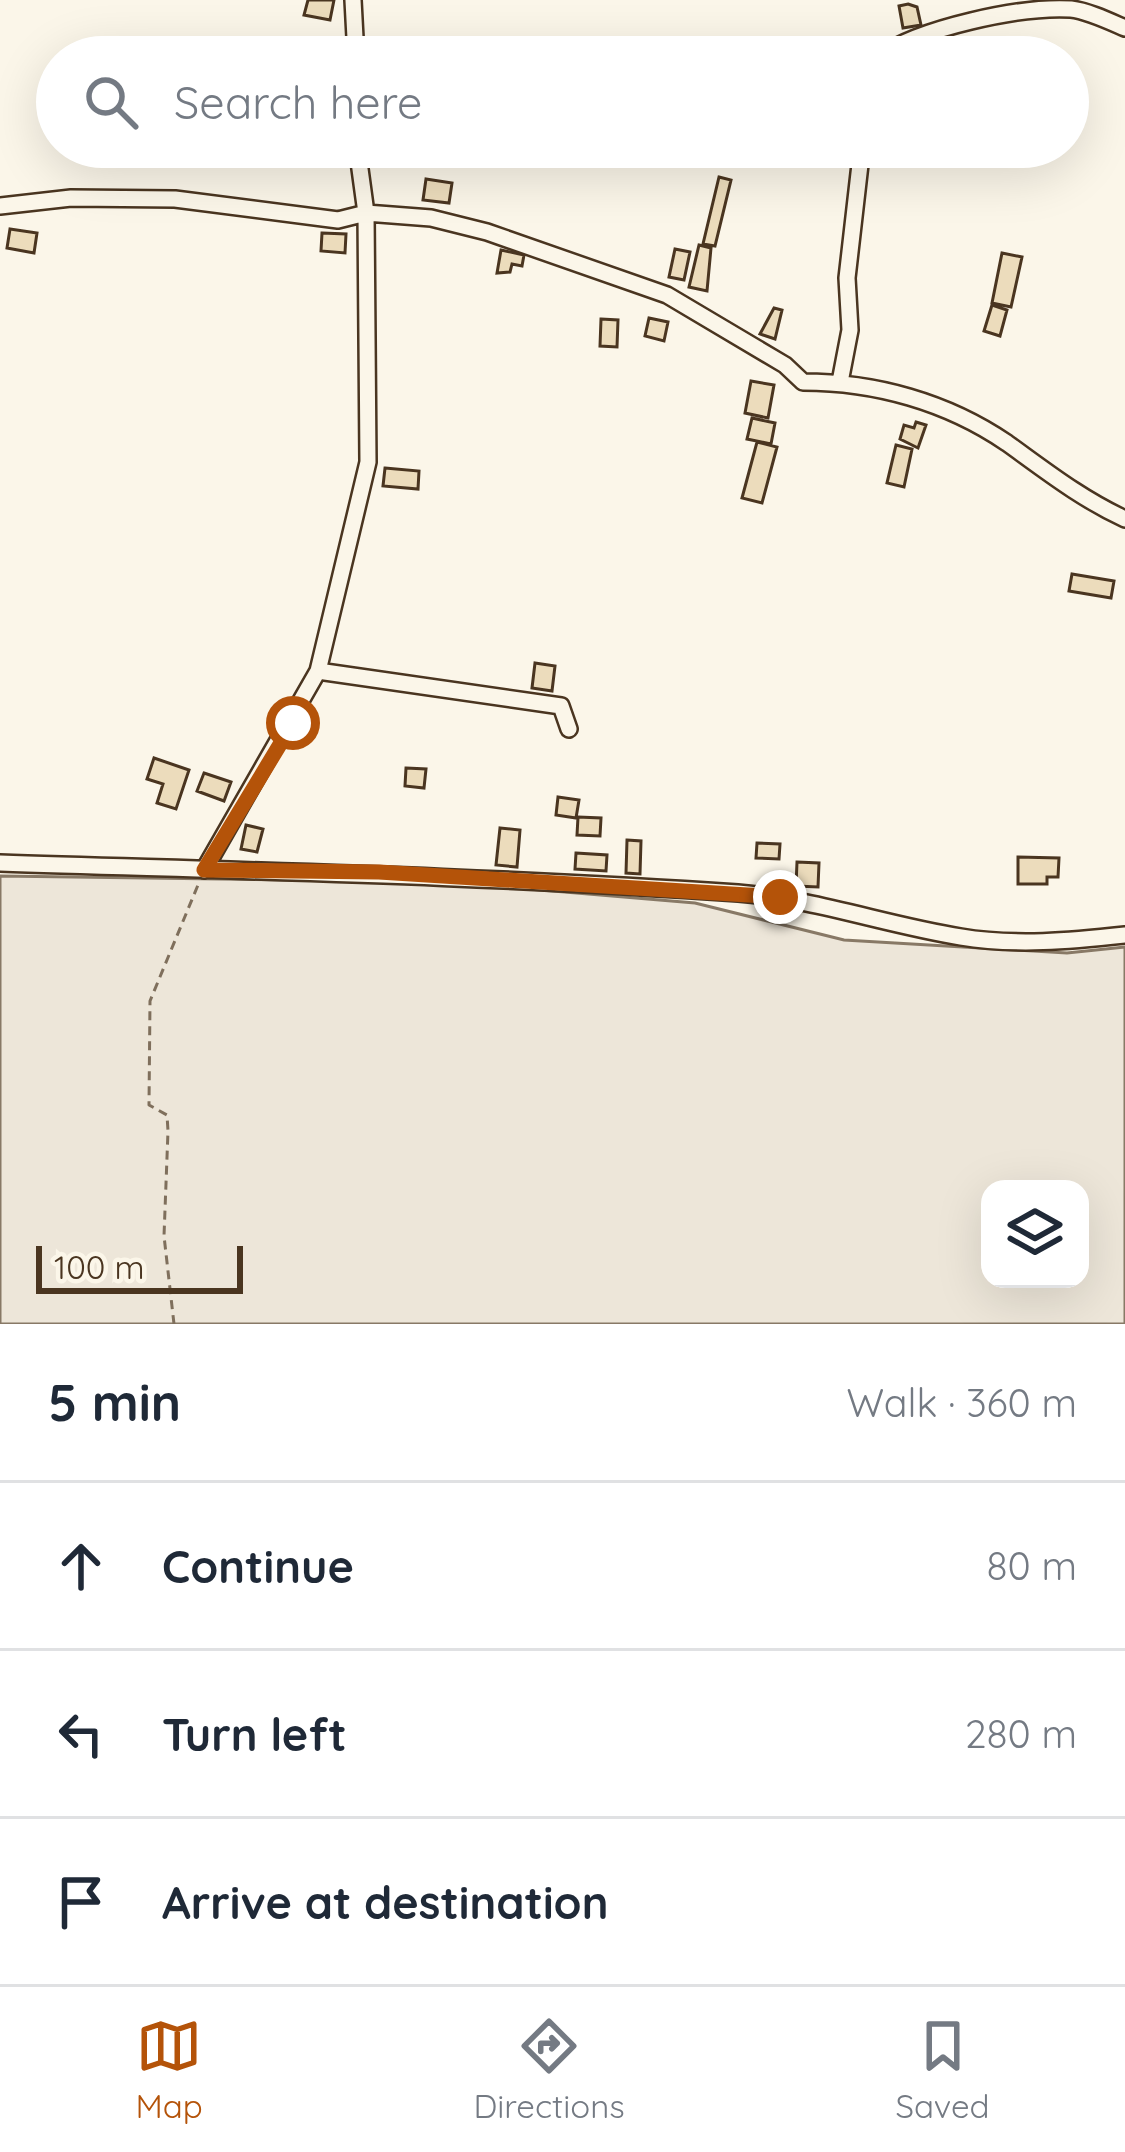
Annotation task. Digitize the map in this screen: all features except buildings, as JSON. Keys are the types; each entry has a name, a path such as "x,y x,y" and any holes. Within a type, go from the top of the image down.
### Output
{"street":[{"path":"353,0 355,36"},
{"path":"918,36 1022,13 1073,9 1125,28"},
{"path":"204,870 318,671 368,462 366,213 361,168"},
{"path":"840,382 850,330 847,278 860,168"},
{"path":"0,206 71,198 175,199 338,220 366,213 406,213 487,232 667,295 785,365 802,382 840,382 903,394 970,421 1048,478 1125,519"},
{"path":"318,671 561,706 569,729"},
{"path":"0,863 379,872 738,893 836,907 961,937 1039,942 1125,935"}],"path":[{"path":"174,1324 164,1236 169,1131 166,1115 149,1105 150,1000 204,870"}],"shaded area":[{"path":"0,876 446,882 695,903 844,940 1067,953 1125,947 1125,1324 0,1324"}],"route":[{"path":"293,723 204,870 379,872 780,897"}]}
